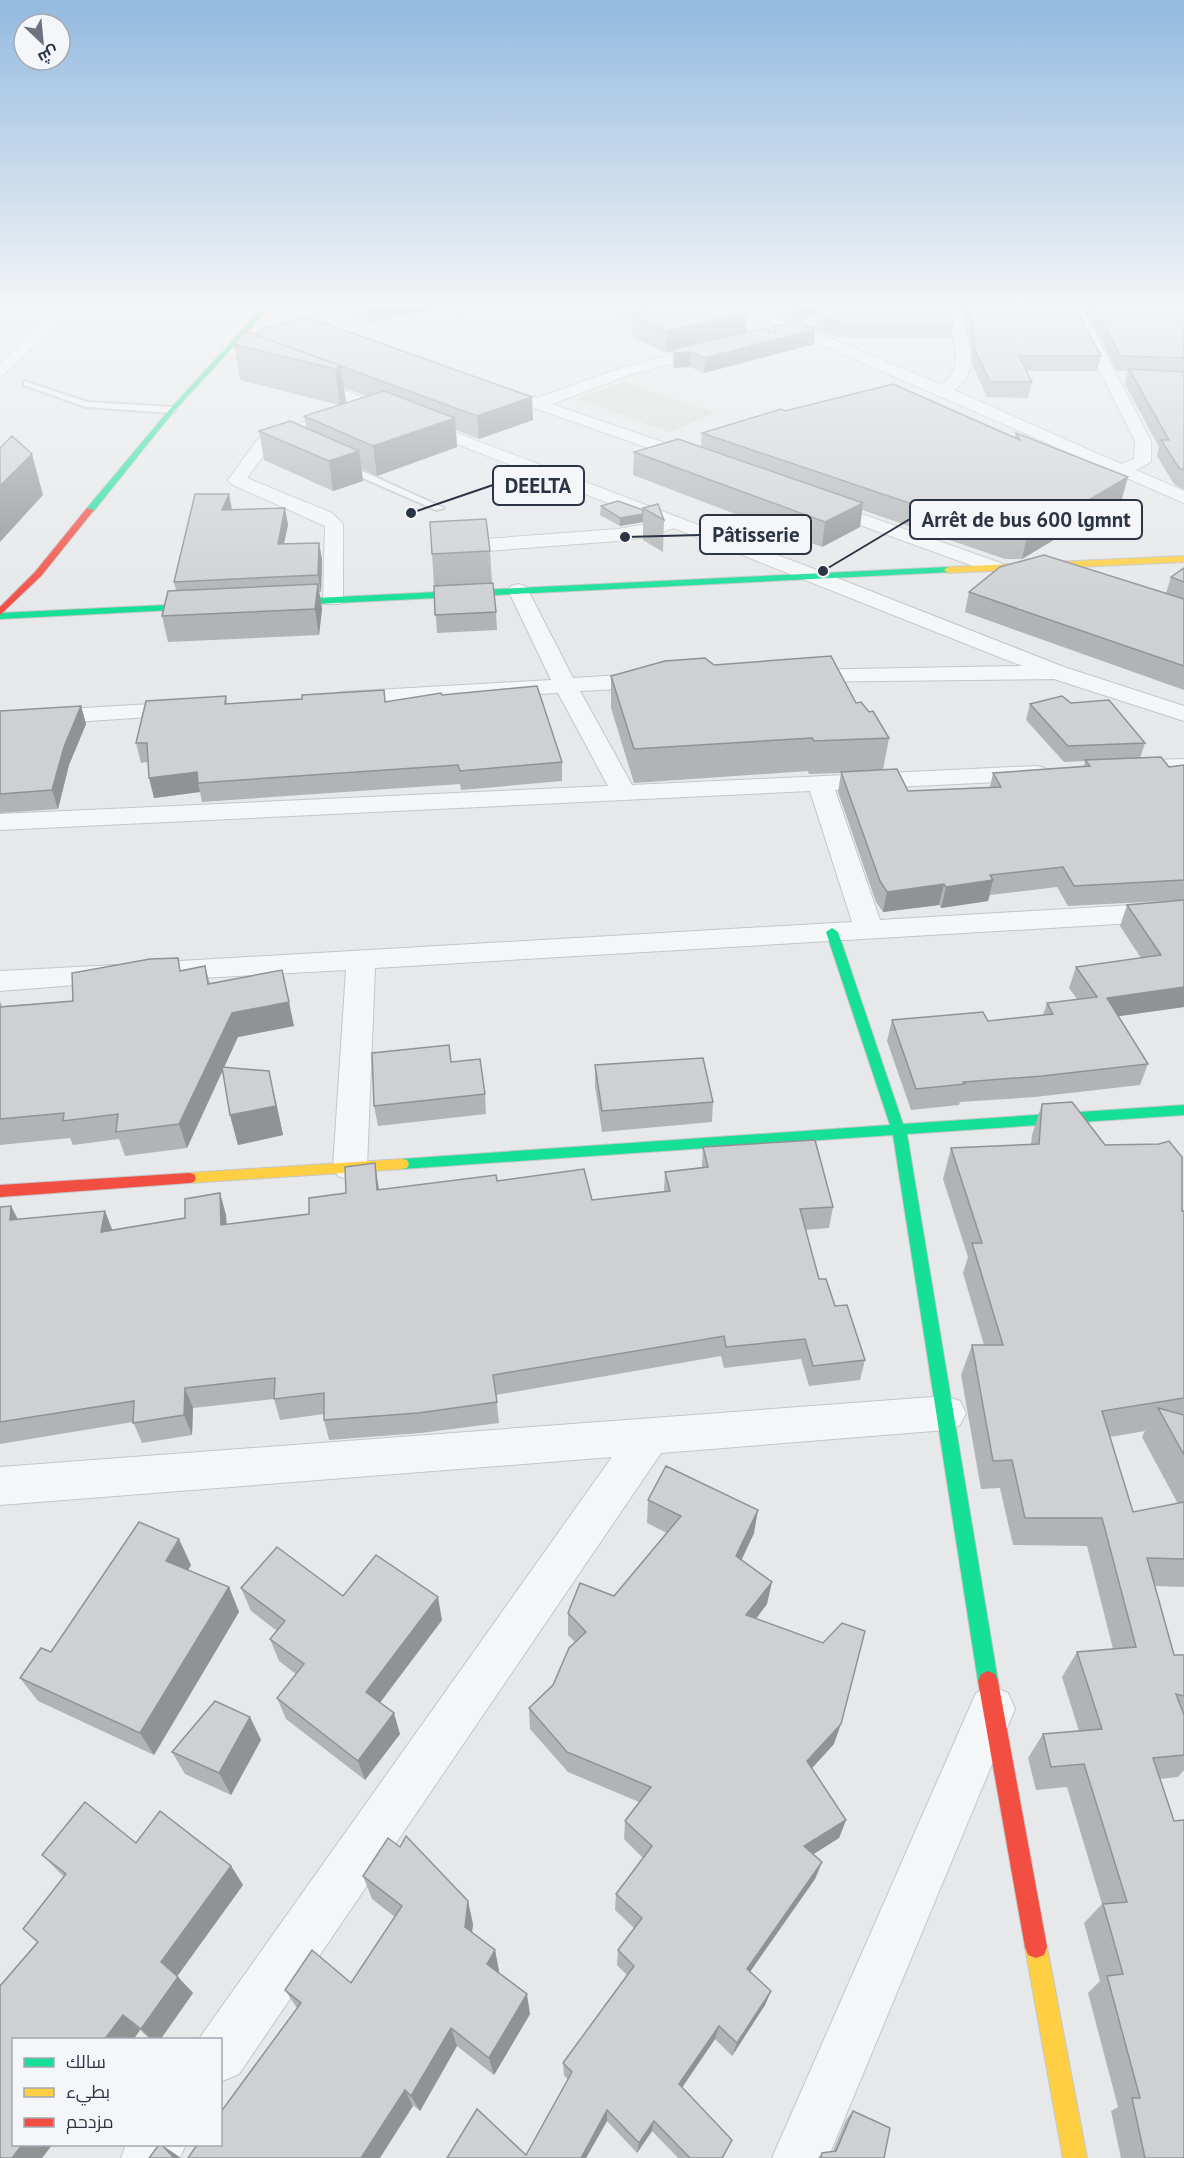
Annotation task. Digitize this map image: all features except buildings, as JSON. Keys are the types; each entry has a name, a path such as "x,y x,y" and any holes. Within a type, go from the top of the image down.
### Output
{"street":[{"path":"0,614 38,574 175,407"},
{"path":"333,600 334,524 325,517 237,480 264,442 281,439 360,407"},
{"path":"374,407 815,576 1056,672 1184,714"},
{"path":"545,407 708,465"},
{"path":"990,407 1184,498"},
{"path":"999,407 1148,464"},
{"path":"1125,407 1143,441 1148,464"},
{"path":"1122,469 1148,464"},
{"path":"807,500 994,567"},
{"path":"433,548 618,535 646,531 675,522"},
{"path":"262,603 1184,559"},
{"path":"1075,563 1106,584"},
{"path":"518,590 539,637 625,794"},
{"path":"0,614 226,605"},
{"path":"772,677 1056,672"},
{"path":"319,700 678,679"},
{"path":"0,720 212,707"},
{"path":"1102,770 1184,766"},
{"path":"0,822 1055,772"},
{"path":"820,783 869,930"},
{"path":"0,981 1184,912"},
{"path":"832,932 898,1129 946,1413 992,1708 1075,2158"},
{"path":"350,1167 361,960"},
{"path":"0,1191 1184,1110"},
{"path":"0,1486 946,1413"},
{"path":"222,2052 651,1436"},
{"path":"800,2158 992,1708"}],"lane":[{"path":"125,407 172,410"},
{"path":"330,461 439,508"}],"shaded area":[{"path":"598,407 697,407 716,413 669,432"}],"traffic: fast":[{"path":"90,510 175,407"},
{"path":"275,603 948,570"},
{"path":"0,616 208,606"},
{"path":"832,932 901,1138 988,1681"},
{"path":"402,1164 1184,1110"}],"traffic: slow":[{"path":"948,570 1184,559"},
{"path":"189,1178 402,1164"},
{"path":"1036,1947 1075,2158"}],"traffic: jam":[{"path":"0,612 38,574 90,510"},
{"path":"0,1191 189,1178"},
{"path":"988,1681 1036,1947"}],"place":[{"name":"DEELTA","path":"411,513"},
{"name":"Pâtisserie","path":"625,537"},
{"name":"Arrêt de bus 600 lgmnt","path":"823,571"}]}
